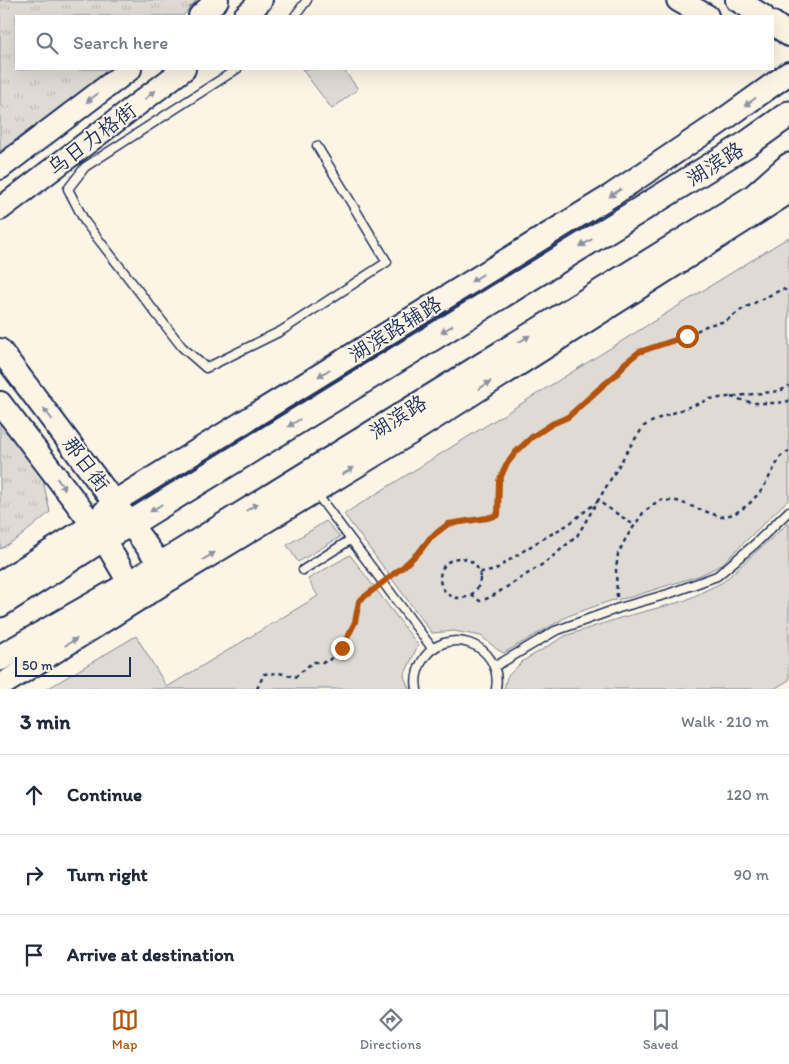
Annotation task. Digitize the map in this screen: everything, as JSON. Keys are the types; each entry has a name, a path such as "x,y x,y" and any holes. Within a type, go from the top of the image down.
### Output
{"main road":[{"name":"湖滨路","path":"0,604 97,531 130,524 747,144 789,114"},
{"name":"湖滨路","path":"0,658 137,590 753,198 789,166"}],"street":[{"path":"201,15 217,0"},
{"path":"246,15 261,0"},
{"path":"678,0 705,15"},
{"path":"737,0 761,15"},
{"path":"774,25 789,35"},
{"name":"乌日力格街","path":"0,168 129,70"},
{"name":"乌日力格街","path":"0,209 183,70"},
{"name":"湖滨路辅路","path":"0,583 97,531 114,502 612,195 719,124 784,72"},
{"path":"166,571 315,491 409,434 789,192"},
{"name":"那日街","path":"0,350 166,571"},
{"name":"那日街","path":"0,403 97,531 137,590"},
{"path":"0,686 137,590"}],"lane":[{"path":"296,15 307,0"},
{"path":"234,70 85,166 68,189 91,230 182,347 206,368 281,331 387,262 317,146"},
{"path":"315,491 432,648"},
{"path":"494,667 555,632 618,608 668,594 717,576 755,544 789,511"},
{"path":"303,570 350,540"},
{"path":"417,689 416,676 423,658 432,648 447,642 457,641 476,646 490,658 496,677 496,689"}],"path":[{"path":"257,689 264,674 279,673 295,677 313,662 328,662 342,648 355,622 359,601 404,566 420,551 430,538 448,524 498,515 499,481 506,465 516,452 532,437 552,424 568,417 639,352 687,336 708,325 726,321 762,298 783,289 789,292"},
{"path":"471,595 480,601 492,598 546,562 577,536 644,426 657,419 710,399 780,390 789,386"},
{"path":"730,396 753,403 789,400"},
{"path":"618,608 616,570 618,554 643,513 659,500 677,500 721,517 734,514 748,505 762,490 781,456 789,451"},
{"path":"598,501 635,525"},
{"path":"480,572 493,571 569,524 598,501"},
{"path":"454,559 467,559 477,566 480,572 479,585 471,595 466,597 452,597 442,587 440,573 447,562 454,559"}],"green space":[{"path":"0,0 196,0 184,15 15,15 15,70 112,70 0,151"},
{"path":"303,70 344,70 358,89 332,109"},
{"path":"789,237 789,499 721,565 701,575 631,597 610,601 568,616 504,653 481,636 454,631 432,633 344,514"},
{"path":"0,419 42,476 50,512 20,537 0,549"},
{"path":"326,521 340,537 298,562 287,545"},
{"path":"789,522 789,680 774,689 504,689 507,677 523,661 565,636 620,618 684,601 723,582"},
{"path":"350,555 418,645 404,676 409,689 47,689 136,636 167,687 318,596 308,579"}],"route":[{"path":"342,648 355,622 359,601 404,566 420,551 430,538 448,524 498,515 499,481 506,465 516,452 532,437 552,424 568,417 639,352 687,336"}]}
